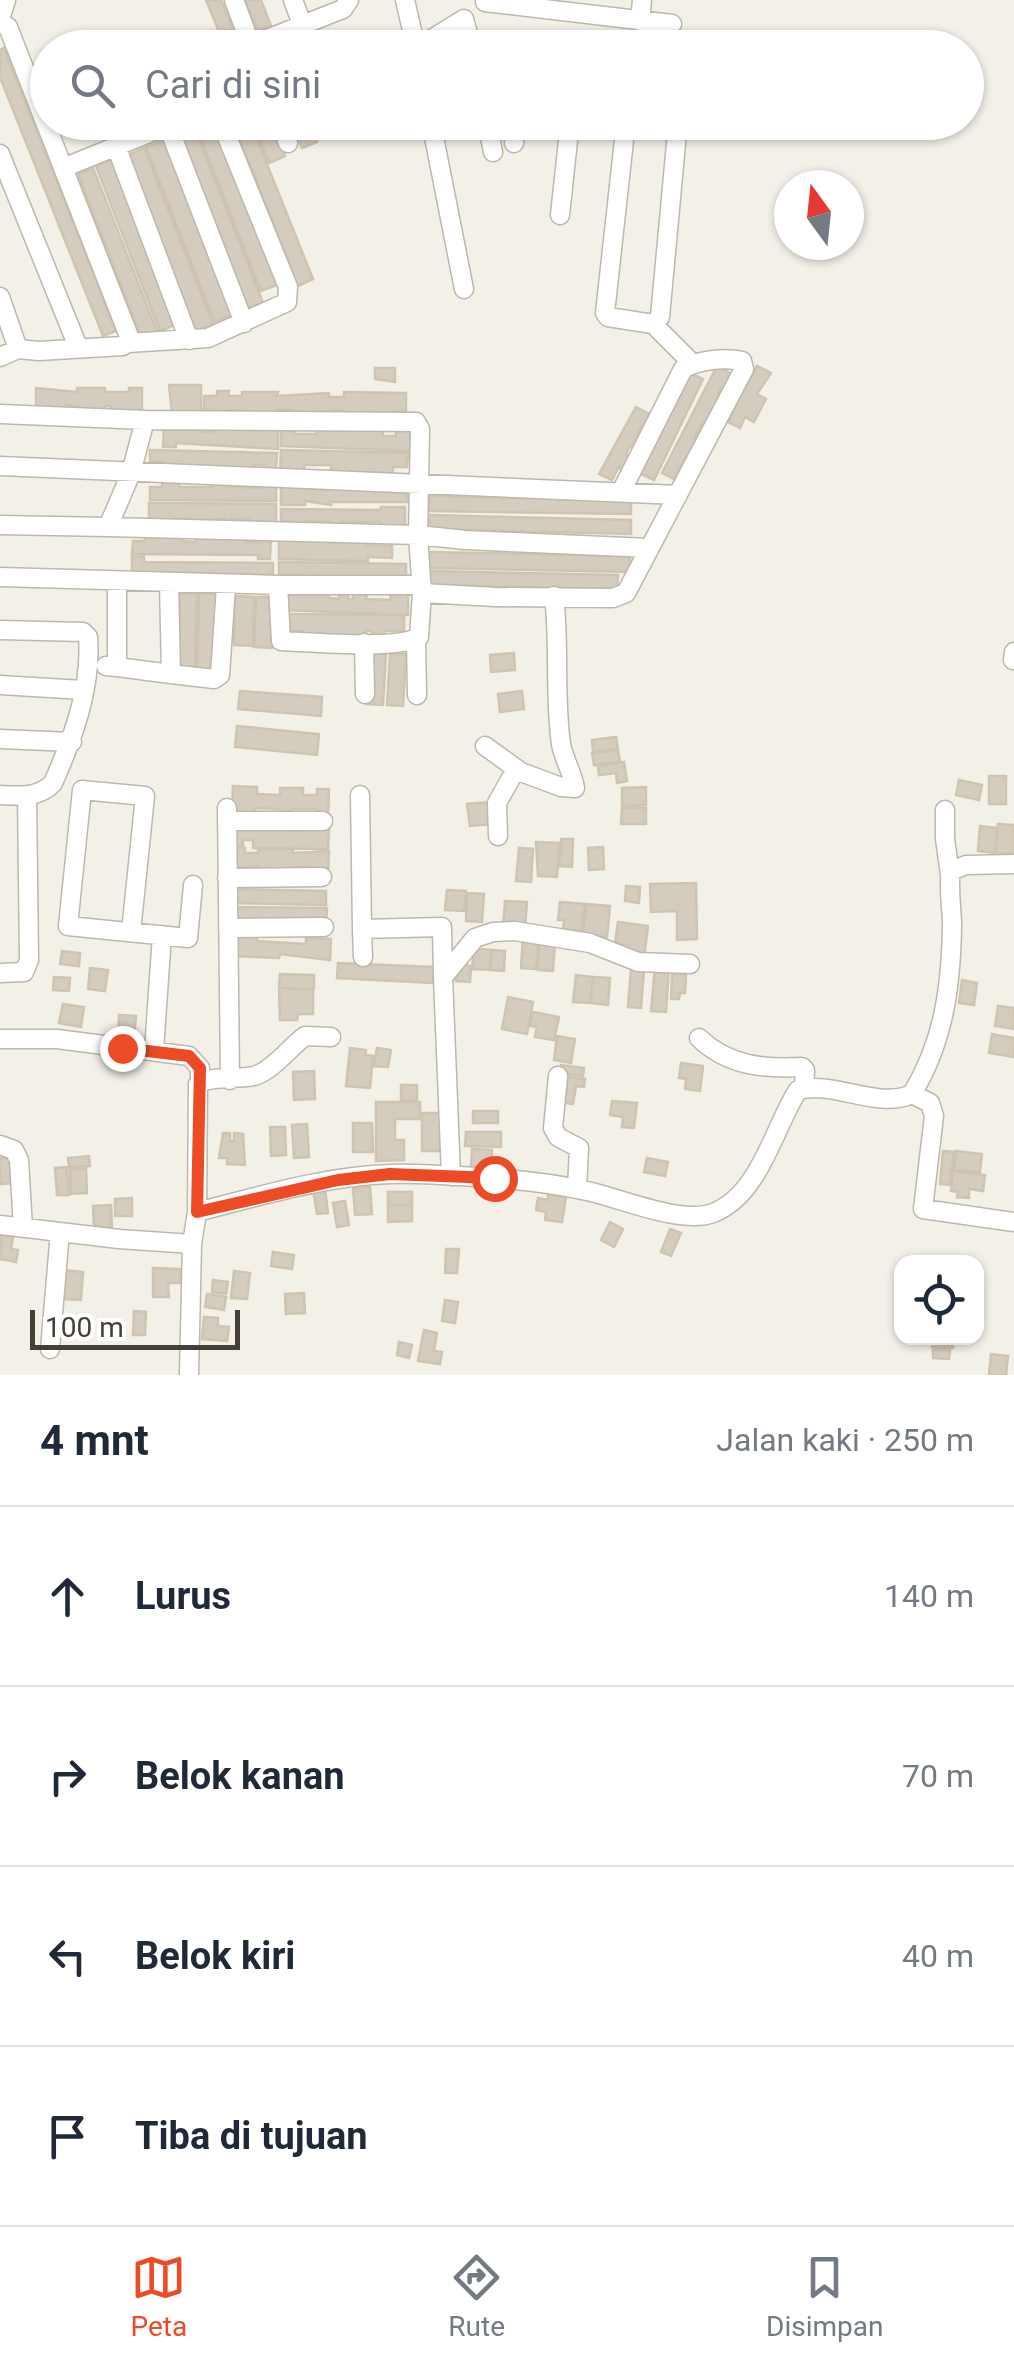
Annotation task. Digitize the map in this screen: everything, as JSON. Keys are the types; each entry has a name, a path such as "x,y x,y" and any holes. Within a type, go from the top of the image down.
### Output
{"street":[{"path":"6,0 0,21 8,27 30,83"},
{"path":"234,0 244,30"},
{"path":"292,0 304,30"},
{"path":"288,30 343,8 349,0"},
{"path":"405,0 412,30"},
{"path":"640,20 642,0"},
{"path":"446,30 486,1 586,7 672,24"},
{"path":"464,19 467,30"},
{"path":"52,140 130,339 128,343"},
{"path":"63,168 131,140"},
{"path":"178,140 244,323"},
{"path":"0,358 18,348 31,351 208,338 287,302 289,296 228,140"},
{"path":"435,140 464,289"},
{"path":"491,140 493,152"},
{"path":"514,140 514,144"},
{"path":"560,215 568,140"},
{"path":"624,140 605,313 653,324 694,364"},
{"path":"653,324 660,317 676,140"},
{"path":"116,146 189,340"},
{"path":"0,154 78,347"},
{"path":"0,297 18,348"},
{"path":"0,577 422,589 495,598 622,595 678,495 744,363 735,359 694,364 679,374 621,492"},
{"path":"0,414 145,420 413,422 420,429 418,535 422,589 416,640 417,694"},
{"path":"108,527 131,473 145,420"},
{"path":"0,466 678,495"},
{"path":"0,525 418,535 650,548"},
{"path":"117,581 117,667"},
{"path":"169,582 172,674"},
{"path":"278,584 282,642 416,640"},
{"path":"90,665 214,679 220,676 226,586"},
{"path":"485,746 516,769 561,787 575,788 562,746 554,596"},
{"path":"0,630 86,633 90,665 72,742 50,787 27,796 0,795"},
{"path":"364,643 364,694"},
{"path":"0,685 82,690"},
{"path":"0,739 72,742"},
{"path":"498,836 496,803 516,769"},
{"path":"131,932 144,796 82,790 68,926 188,938 194,885"},
{"path":"360,795 362,957"},
{"path":"0,973 24,972 29,960 27,796"},
{"path":"197,1212 338,1180 390,1174 578,1189 691,1216 718,1210 750,1180 781,1128 795,1093 804,1088 898,1099 912,1094 932,1060 945,1017 952,924 946,810"},
{"path":"230,1080 227,814 323,820"},
{"path":"950,875 954,868 966,864 1014,864"},
{"path":"227,878 322,876"},
{"path":"228,928 324,926"},
{"path":"362,929 442,927 451,1176"},
{"path":"443,977 475,938 493,932 515,931 590,943 638,962 690,964"},
{"path":"154,1050 162,935"},
{"path":"200,1082 230,1080 265,1070 307,1035 332,1037"},
{"path":"2,1038 56,1039 154,1050 189,1056 200,1068 190,1375"},
{"path":"700,1038 716,1055 739,1062 802,1067 804,1088"},
{"path":"558,1076 554,1128 558,1137 579,1148 578,1189"},
{"path":"912,1094 930,1103 934,1116 923,1208 1014,1222"},
{"path":"0,1145 14,1150 19,1160 22,1228"},
{"path":"0,1225 192,1244"},
{"path":"50,1349 60,1232"}],"building":[{"path":"206,0 221,0 233,29 218,30"},
{"path":"245,0 261,0 271,26 258,30"},
{"path":"4,48 30,114 30,140 40,140 116,331 103,336 0,77 0,50"},
{"path":"164,140 232,315 215,322 146,147"},
{"path":"182,140 199,140 263,303 248,308"},
{"path":"202,140 222,140 279,284 261,291"},
{"path":"240,140 257,140 313,279 298,286"},
{"path":"260,140 278,140 285,156 269,163"},
{"path":"299,140 316,140 317,142 302,148"},
{"path":"144,148 213,324 196,331 128,155"},
{"path":"114,159 179,323 160,331 96,166"},
{"path":"93,168 157,331 141,337 78,174"},
{"path":"717,366 734,375 726,391 721,388 707,424 703,422 695,437 700,440 674,479 662,473"},
{"path":"757,366 771,373 757,394 766,399 754,422 745,417 740,428 728,422 733,411 728,408 740,385 745,388"},
{"path":"375,368 395,368 395,382 375,379"},
{"path":"686,371 703,379 654,480 635,471 641,460 646,463 651,452 647,450"},
{"path":"169,385 201,385 201,414 172,414"},
{"path":"36,388 129,392 129,388 142,388 142,412 110,411 110,406 105,406 105,411 78,411 78,406 66,405 66,410 36,410"},
{"path":"217,391 229,391 228,396 242,396 242,392 278,392 277,396 329,393 329,397 344,397 344,392 406,393 406,411 343,416 342,410 331,410 331,416 291,416 292,410 278,410 278,415 242,415 242,410 217,414 217,410 204,410 204,396 217,396"},
{"path":"636,407 651,415 637,434 641,436 635,448 630,446 626,454 630,456 622,470 619,467 612,480 599,474"},
{"path":"164,425 201,426 201,432 213,432 213,426 278,428 278,449 176,443 176,447 163,447"},
{"path":"317,428 383,430 383,436 396,436 396,429 413,429 412,451 281,446 281,429 294,429 294,434 317,434"},
{"path":"150,450 277,453 276,470 264,470 264,465 253,465 253,471 162,468 163,462 150,462"},
{"path":"281,450 408,453 407,467 393,467 393,473 331,472 331,465 304,465 304,472 280,471"},
{"path":"162,481 180,481 179,487 212,487 212,481 232,482 232,487 263,488 263,481 276,481 276,501 150,500 150,487 162,487"},
{"path":"281,483 305,484 305,489 407,490 407,502 330,502 331,505 305,501 305,505 281,505"},
{"path":"429,496 631,500 631,514 429,511"},
{"path":"149,503 276,504 276,525 251,525 251,519 231,519 231,525 223,525 224,519 207,519 207,525 188,525 188,519 173,519 173,525 160,525 160,519 149,523"},
{"path":"405,507 405,527 380,527 380,522 342,522 342,526 330,526 330,521 304,521 304,527 291,527 292,521 287,521 287,526 281,526 281,509"},
{"path":"430,515 631,520 631,534 429,529"},
{"path":"145,535 182,536 182,541 195,542 195,535 245,535 245,542 271,537 270,559 258,559 258,555 132,554 133,541 145,541"},
{"path":"279,537 367,539 367,545 392,546 392,558 279,559"},
{"path":"429,552 630,556 630,572 428,568"},
{"path":"132,556 144,556 144,562 273,563 273,574 132,578"},
{"path":"279,562 406,564 406,578 310,576 310,581 302,581 302,576 279,576"},
{"path":"428,571 618,575 617,589 428,585"},
{"path":"339,591 348,592 348,599 353,599 353,592 367,592 366,599 390,600 391,593 408,593 408,615 284,610 284,592 329,593 329,598 339,599"},
{"path":"199,593 218,594 216,674 197,674"},
{"path":"180,594 197,594 195,671 179,671 175,619 180,619"},
{"path":"235,596 254,597 253,646 234,645"},
{"path":"256,597 273,597 272,648 254,647"},
{"path":"284,614 404,615 404,631 384,631 384,638 372,638 372,631 366,631 365,638 302,638 302,631 290,631 290,621 284,621"},
{"path":"370,652 386,653 383,705 367,704"},
{"path":"514,653 515,670 491,672 490,655"},
{"path":"390,654 406,654 403,706 387,705"},
{"path":"240,691 322,697 321,716 238,709"},
{"path":"522,691 524,709 500,712 498,694"},
{"path":"237,726 319,734 317,755 235,747"},
{"path":"616,737 618,749 593,752 592,740"},
{"path":"618,750 620,762 594,765 592,753"},
{"path":"624,762 627,781 617,783 616,773 599,775 598,766"},
{"path":"989,776 1006,776 1006,804 989,804"},
{"path":"959,780 982,785 979,800 956,795"},
{"path":"233,786 257,787 257,794 280,795 280,788 303,788 303,795 317,795 317,789 329,789 328,817 316,816 316,809 292,809 292,816 280,816 280,809 255,808 255,815 232,815"},
{"path":"646,787 646,805 622,806 622,788"},
{"path":"489,802 492,824 470,826 467,804"},
{"path":"622,808 646,808 646,824 621,824"},
{"path":"998,824 1014,825 1014,854 995,853"},
{"path":"290,825 290,831 302,831 302,825 329,825 328,849 253,848 253,840 243,840 243,846 232,846 232,830"},
{"path":"980,826 997,828 995,853 978,851"},
{"path":"561,839 573,839 572,867 560,866"},
{"path":"536,842 559,843 557,877 538,876"},
{"path":"232,847 245,848 245,853 258,853 258,849 293,849 293,853 329,851 328,873 316,873 316,867 291,867 291,872 257,871 257,866 231,869"},
{"path":"603,847 604,869 589,870 588,848"},
{"path":"519,848 533,849 531,882 516,881"},
{"path":"696,883 697,939 677,940 677,911 651,912 650,884"},
{"path":"626,886 640,887 639,903 625,901"},
{"path":"230,889 326,891 326,905 229,903"},
{"path":"447,890 466,891 464,911 445,910"},
{"path":"467,893 484,894 482,922 466,921"},
{"path":"505,901 527,902 525,929 503,928"},
{"path":"560,902 585,904 582,931 563,929 564,920 558,920"},
{"path":"586,904 610,906 607,937 583,934"},
{"path":"230,907 327,908 326,925 229,923"},
{"path":"618,922 648,926 644,958 628,956 629,945 615,943"},
{"path":"231,934 257,935 257,941 306,944 306,938 331,939 330,960 280,954 279,958 230,956"},
{"path":"523,938 539,940 536,969 521,968"},
{"path":"539,941 555,942 553,971 538,970"},
{"path":"474,948 491,950 490,970 472,969"},
{"path":"492,950 505,951 504,971 490,970"},
{"path":"62,951 80,953 79,966 60,964"},
{"path":"338,963 434,967 433,983 337,978"},
{"path":"457,965 471,966 470,982 456,981"},
{"path":"655,967 669,968 666,1012 651,1011"},
{"path":"90,968 108,970 105,991 88,989"},
{"path":"631,969 644,970 641,1008 628,1007"},
{"path":"280,974 314,975 314,989 279,988"},
{"path":"672,974 686,974 685,993 680,993 679,999 671,999"},
{"path":"576,975 593,977 591,1003 573,1002"},
{"path":"54,977 70,978 69,991 53,990"},
{"path":"593,977 610,978 608,1005 591,1003"},
{"path":"962,980 977,983 974,1005 959,1003"},
{"path":"279,988 313,990 313,1014 298,1014 297,1020 280,1020"},
{"path":"508,997 533,1002 527,1034 502,1029"},
{"path":"63,1004 84,1007 81,1027 59,1023"},
{"path":"998,1006 1014,1008 1014,1029 995,1026"},
{"path":"533,1012 559,1017 554,1040 535,1037 537,1027 530,1026"},
{"path":"119,1015 136,1016 134,1038 118,1037"},
{"path":"992,1034 1014,1038 1014,1057 989,1053"},
{"path":"557,1036 575,1039 571,1063 554,1060"},
{"path":"350,1048 366,1050 365,1055 373,1056 370,1088 346,1086"},
{"path":"377,1048 391,1050 388,1067 374,1066"},
{"path":"681,1063 703,1066 700,1091 685,1089 686,1079 679,1078"},
{"path":"561,1065 584,1068 583,1076 560,1073"},
{"path":"314,1071 315,1099 294,1100 293,1072"},
{"path":"562,1076 585,1079 584,1087 576,1086 573,1104 558,1102"},
{"path":"401,1085 417,1085 417,1100 401,1100"},
{"path":"612,1101 637,1103 634,1128 622,1127 623,1117 610,1115"},
{"path":"376,1102 420,1102 420,1119 395,1119 395,1140 404,1140 404,1160 376,1161"},
{"path":"473,1111 498,1111 498,1123 473,1123"},
{"path":"422,1113 440,1113 441,1151 422,1151"},
{"path":"353,1123 372,1123 373,1152 353,1152"},
{"path":"307,1124 309,1157 294,1158 292,1125"},
{"path":"270,1127 285,1127 286,1155 271,1156"},
{"path":"466,1132 501,1132 501,1147 465,1146"},
{"path":"223,1133 230,1133 230,1141 234,1141 234,1133 243,1134 245,1165 227,1164 227,1158 219,1158"},
{"path":"472,1149 492,1150 492,1167 471,1167"},
{"path":"943,1151 954,1152 950,1185 940,1184"},
{"path":"956,1151 982,1154 980,1172 954,1170"},
{"path":"89,1156 90,1166 69,1167 68,1158"},
{"path":"0,1158 14,1158 15,1183 0,1184"},
{"path":"647,1158 668,1162 665,1176 644,1172"},
{"path":"67,1167 69,1195 57,1195 55,1168"},
{"path":"86,1168 87,1193 71,1194 70,1169"},
{"path":"953,1171 985,1175 983,1191 969,1189 969,1198 957,1197 958,1192 951,1191"},
{"path":"370,1187 372,1214 355,1215 353,1188"},
{"path":"325,1189 328,1213 317,1214 313,1190"},
{"path":"388,1192 412,1192 412,1205 388,1205"},
{"path":"548,1195 566,1197 562,1222 545,1220 546,1212 536,1210 538,1198 548,1200"},
{"path":"132,1198 132,1216 115,1216 115,1199"},
{"path":"345,1201 349,1225 337,1227 333,1203"},
{"path":"111,1205 112,1227 94,1227 93,1206"},
{"path":"388,1205 412,1205 412,1221 388,1222"},
{"path":"610,1222 623,1229 614,1247 601,1240"},
{"path":"670,1229 681,1233 671,1256 661,1252"},
{"path":"1,1235 13,1237 11,1249 18,1250 16,1262 0,1259"},
{"path":"446,1249 459,1249 457,1273 445,1273"},
{"path":"273,1252 294,1255 292,1269 271,1266"},
{"path":"153,1268 180,1269 180,1283 168,1283 169,1297 153,1297"},
{"path":"63,1270 83,1272 81,1300 61,1299"},
{"path":"234,1271 250,1273 247,1299 231,1298"},
{"path":"213,1280 228,1282 226,1294 212,1292"},
{"path":"304,1293 305,1313 286,1314 285,1294"},
{"path":"207,1294 226,1297 224,1310 205,1307"},
{"path":"445,1300 458,1302 455,1323 442,1321"},
{"path":"134,1311 146,1312 145,1335 133,1335"},
{"path":"204,1317 218,1318 218,1326 229,1327 227,1341 202,1339"},
{"path":"424,1330 437,1333 434,1351 442,1352 440,1364 418,1361"},
{"path":"399,1342 412,1345 409,1358 397,1355"},
{"path":"933,1349 950,1350 949,1359 933,1358"},
{"path":"991,1354 1008,1356 1006,1375 989,1375"}],"route":[{"path":"122,1048 189,1056 200,1068 197,1212 275,1192 390,1174 494,1178"}]}
